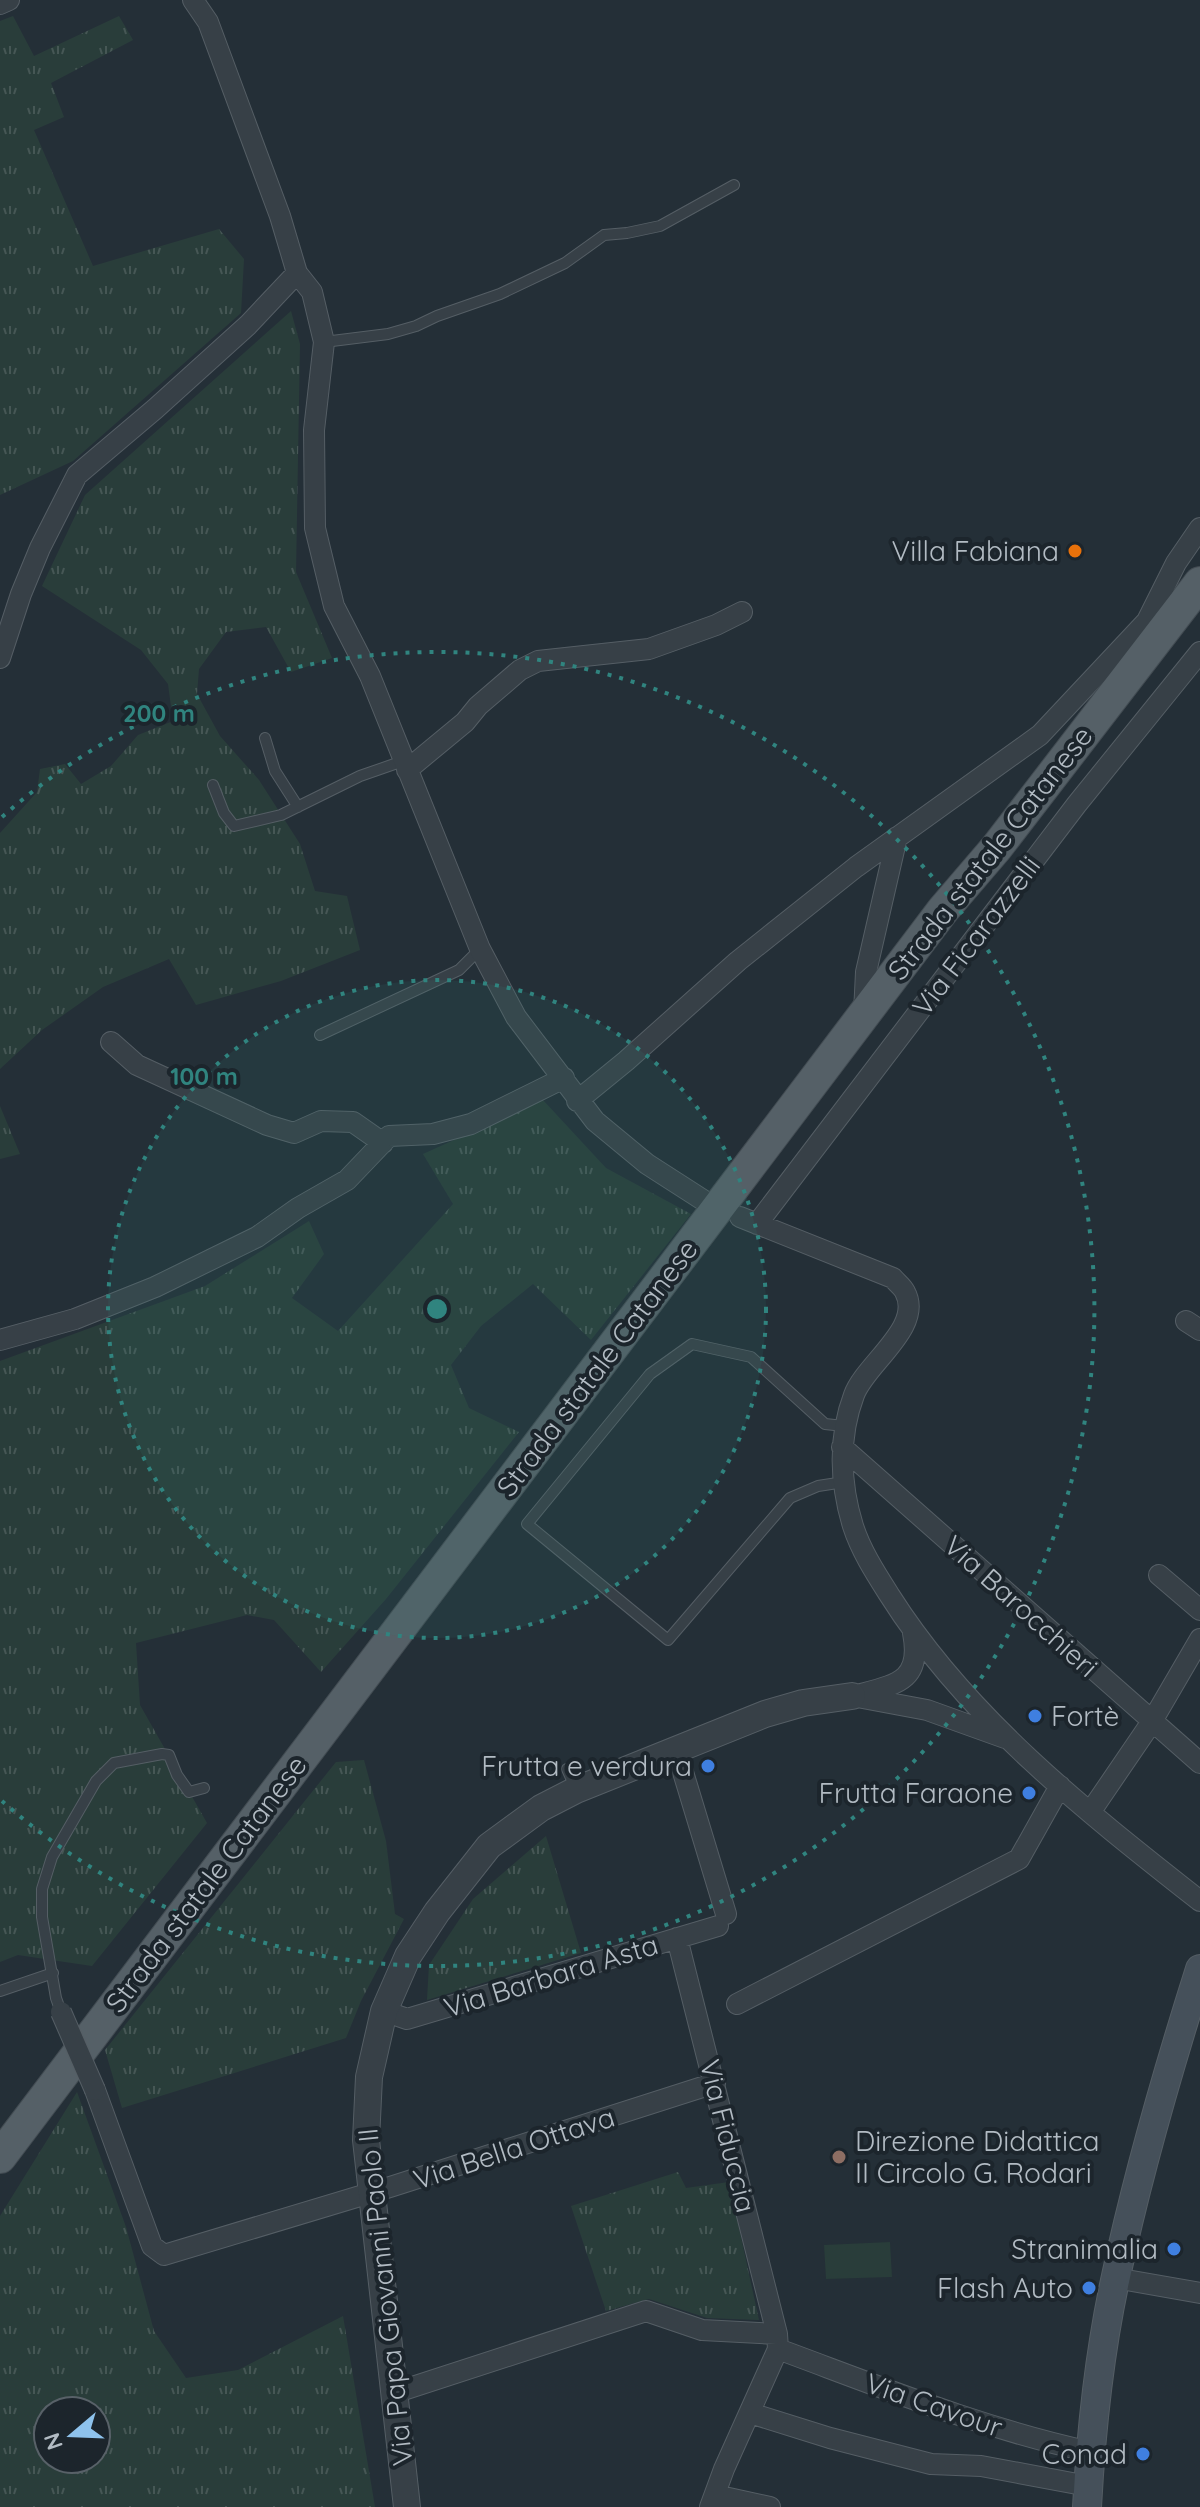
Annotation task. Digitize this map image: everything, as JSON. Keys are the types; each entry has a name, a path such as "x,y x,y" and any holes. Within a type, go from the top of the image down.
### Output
{"main road":[{"name":"Strada statale Catanese","path":"0,2157 943,910 1047,782 1200,583"},
{"path":"1088,2496 1091,2452 1115,2278 1143,2165 1200,1969"}],"street":[{"path":"0,4 9,0"},
{"path":"193,0 208,22 280,216 297,273 312,292 324,342 314,430 315,528 334,606 370,676 480,949 516,1017 595,1121 647,1164 703,1200"},
{"path":"0,658 35,559 77,475 248,325 297,273"},
{"path":"577,1101 738,961 897,837 1040,735 1147,621 1176,563 1200,528"},
{"path":"405,766 465,722 478,706 520,670 538,661 649,649 716,625 742,612"},
{"name":"Via Ficarazzelli","path":"844,1426 863,1376 907,1320 909,1308 905,1292 893,1278 748,1220 1200,652"},
{"path":"1047,782 1077,804"},
{"path":"864,1014 866,972 897,837"},
{"path":"111,1042 137,1065 267,1125 294,1133 321,1121 353,1122 383,1143"},
{"path":"0,1340 88,1314 155,1287 233,1249 347,1180 389,1136 433,1134 471,1124 564,1078"},
{"path":"844,1426 844,1482 853,1527 866,1556 913,1633 1009,1740 1200,1901"},
{"name":"Via Barocchieri","path":"842,1447 1151,1723 1200,1763"},
{"path":"1159,1575 1200,1610"},
{"path":"906,1705 902,1691 917,1652 913,1633"},
{"path":"1091,1811 1151,1723 1200,1639"},
{"path":"852,1696 891,1686 906,1676 931,1670 947,1672"},
{"path":"852,1696 906,1705 1009,1740"},
{"name":"Via Papa Giovanni Paolo II","path":"407,2507 366,2140 369,2077 384,2011 408,1956 437,1912 489,1846 541,1808 572,1780 676,1749 765,1714 803,1703 852,1696"},
{"name":"Via Barbara Asta","path":"384,2011 407,2019 677,1938 722,1920 676,1749"},
{"path":"737,2004 1019,1859 1060,1786"},
{"name":"Via Fiduccia","path":"677,1938 778,2342"},
{"name":"Via Bella Ottava","path":"61,2012 95,2090 152,2246 164,2255 372,2193 715,2083"},
{"path":"1115,2278 1200,2293"},
{"name":"Via Cavour","path":"394,2393 646,2311 702,2330 778,2342 923,2403 1035,2440 1091,2452"},
{"path":"770,2507 712,2501 778,2342"},
{"path":"750,2413 843,2442 931,2464 981,2466 1088,2496"}],"lane":[{"path":"324,342 388,334 500,294 565,263 604,235 660,226 734,185"},
{"path":"265,738 275,771 298,807"},
{"path":"213,785 224,813 234,826 281,815 360,776 405,766"},
{"path":"320,1035 459,970 480,949"},
{"path":"844,1426 825,1424 751,1357 692,1344 650,1374 527,1524 668,1640 790,1498 818,1486 844,1482"},
{"path":"61,2012 42,1917 42,1889 52,1857 96,1781 114,1763 162,1754 169,1755 177,1775 189,1792 204,1788"},
{"path":"0,1991 53,1973"}],"green space":[{"path":"13,16 34,56 119,16 133,40 51,83 64,117 34,130 93,266 219,229 244,259 241,313 73,461 0,495 0,21"},
{"path":"291,311 300,344 296,572 332,658 291,672 266,627 226,632 199,669 197,694 220,736 259,780 300,844 315,891 347,896 360,950 281,981 196,1005 169,959 103,987 42,1030 0,1069 0,833 37,792 40,769 65,764 81,784 111,766 138,735 173,721 168,684 141,650 42,586 85,495"},
{"path":"543,1100 606,1168 691,1214 591,1340 533,1284 481,1326 451,1365 469,1408 519,1432 386,1599 321,1672 274,1620 247,1615 136,1643 140,1705 207,1823 92,1966 18,1955 0,1962 0,1361 205,1286 309,1221 324,1254 292,1298 338,1331 453,1204 423,1154"},
{"path":"0,1106 20,1154 0,1159"},
{"path":"364,1760 386,1841 395,1914 404,1919 361,2001 346,2038 122,2108 105,2050 336,1762"},
{"path":"546,1836 581,1953 427,2000 429,1965 473,1899"},
{"path":"77,2092 126,2227 154,2331 186,2378 238,2370 343,2316 375,2507 0,2507 0,2216"},
{"path":"678,2172 686,2188 729,2182 759,2320 707,2318 649,2299 606,2311 571,2206"},
{"path":"890,2242 892,2277 826,2279 824,2245"}],"place":[{"name":"Villa Fabiana","path":"1075,551"},
{"name":"Fortè","path":"1035,1716"},
{"name":"Frutta e verdura","path":"708,1766"},
{"name":"Frutta Faraone","path":"1029,1793"},
{"name":"Direzione Didattica II Circolo G. Rodari","path":"839,2157"},
{"name":"Stranimalia","path":"1174,2249"},
{"name":"Flash Auto","path":"1089,2288"},
{"name":"Conad","path":"1143,2454"}]}
